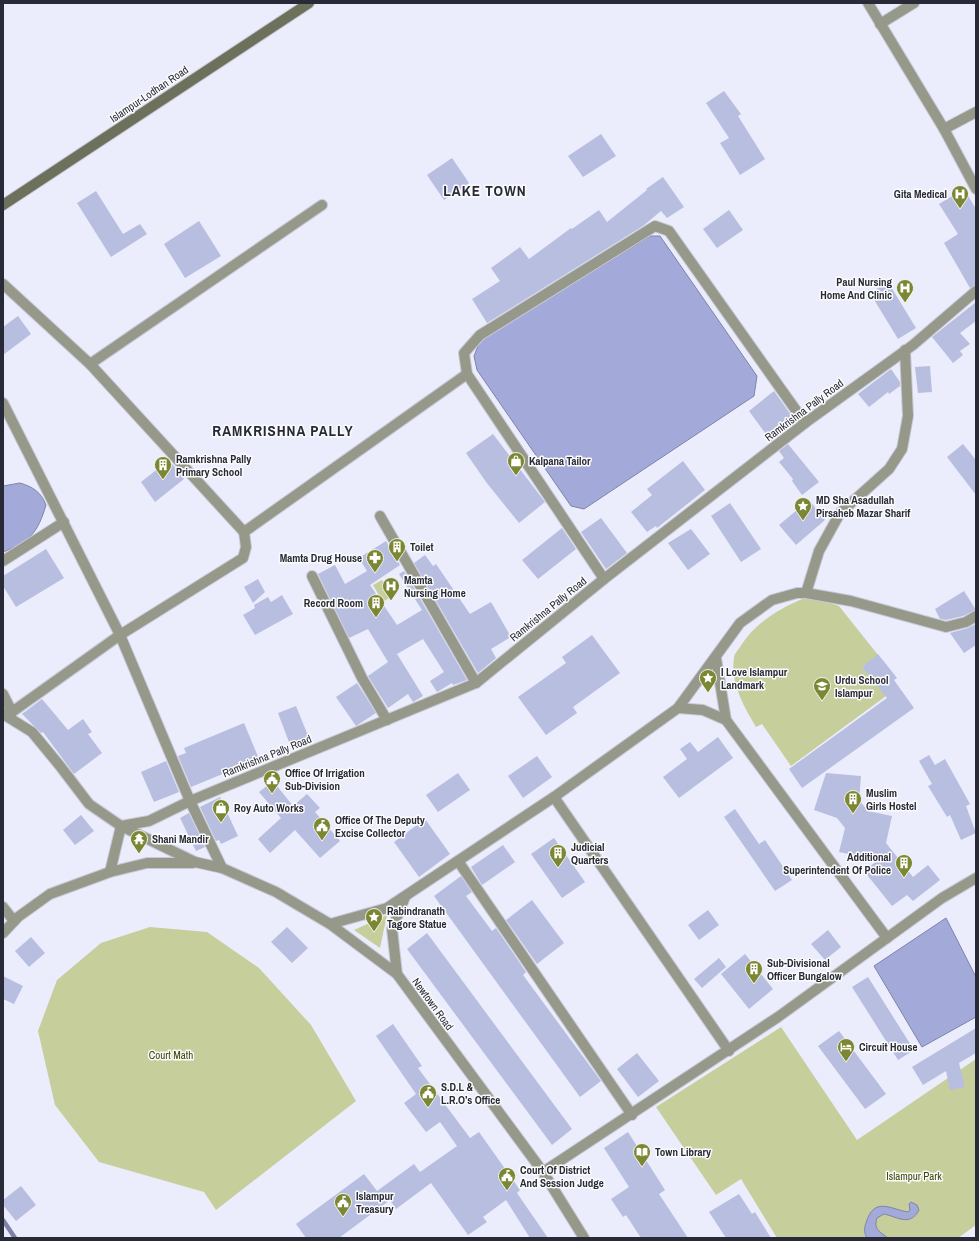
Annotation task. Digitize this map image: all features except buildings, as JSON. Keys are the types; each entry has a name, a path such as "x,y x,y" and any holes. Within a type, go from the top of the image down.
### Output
{"main road":[{"name":"Islampur-Lodhan Road","path":"3,206 309,3"}],"street":[{"path":"868,3 944,129 976,189"},
{"path":"880,24 914,3"},
{"path":"944,129 976,112"},
{"path":"90,364 322,205"},
{"path":"604,579 466,374 464,353 480,335 655,226 668,231 805,423"},
{"path":"3,284 90,364 244,532 246,547 243,558 120,635 6,713"},
{"name":"Ramkrishna Pally Road","path":"121,826 149,821 190,801 476,683 604,579 805,423 905,350 976,291"},
{"path":"806,593 819,551 840,513 889,469 902,449 908,416 905,350"},
{"path":"244,532 466,374"},
{"path":"3,403 120,635 190,801 222,868"},
{"path":"380,516 476,683"},
{"path":"3,561 64,522"},
{"path":"312,576 362,678 387,720"},
{"path":"330,924 387,908 406,897 554,797 678,708 716,658 727,639 740,623 772,600 798,593 806,593 851,601 946,627 966,622 976,616"},
{"path":"716,658 726,720 886,938"},
{"path":"3,694 6,713 32,732 89,804 121,826 195,862"},
{"path":"678,708 703,710 726,720"},
{"path":"554,797 729,1051"},
{"path":"110,872 121,826"},
{"path":"458,861 632,1115"},
{"path":"3,933 14,921 50,894 110,872 147,863 195,862"},
{"name":"Newtown Road","path":"195,862 222,868 276,892 330,924 397,974 543,1172 584,1238"},
{"path":"543,1172 729,1051 942,898 976,878"},
{"path":"397,974 392,929 406,897"},
{"path":"3,907 14,921"}],"green space":[{"path":"382,580 392,596 383,602 373,585"},
{"name":"Urdu School Islampur","path":"802,599 819,599 839,606 878,655 862,667 886,696 791,766 762,724 756,727 751,719 739,694 733,667 735,654 752,631 767,618"},
{"path":"387,915 380,948 354,930"},
{"name":"Court Math","path":"150,927 207,932 259,968 311,1025 356,1101 216,1210 204,1192 99,1162 55,1105 38,1031 57,980 101,943"},
{"name":"Islampur Park","path":"781,1027 857,1140 976,1059 976,1225 958,1238 777,1238 741,1179 716,1195 656,1107"}],"water":[{"path":"650,236 660,236 757,376 754,396 584,509 571,506 477,370 474,356 480,341"},
{"path":"20,483 29,486 39,493 46,505 40,522 32,535 20,544 3,552 3,486"},
{"path":"946,918 976,977 976,1017 922,1047 874,966"},
{"path":"911,1202 917,1205 919,1210 912,1218 908,1220 899,1219 884,1214 877,1218 877,1228 888,1238 867,1238 865,1227 869,1215 873,1209 883,1206 908,1212 910,1210 909,1204"}],"waterway":[{"path":"3,1220 15,1238"}],"place":[{"name":"Gita Medical","path":"960,209"},
{"name":"Paul Nursing Home And Clinic","path":"905,303"},
{"name":"Kalpana Tailor","path":"516,476"},
{"name":"Ramkrishna Pally Primary School","path":"163,480"},
{"name":"MD Sha Asadullah Pirsaheb Mazar Sharif","path":"803,521"},
{"name":"Toilet","path":"397,562"},
{"name":"Mamta Drug House","path":"375,573"},
{"name":"Mamta Nursing Home","path":"391,601"},
{"name":"Record Room","path":"376,618"},
{"name":"I Love Islampur Landmark","path":"708,693"},
{"name":"Urdu School Islampur","path":"822,701"},
{"name":"Office Of Irrigation Sub-Division","path":"272,794"},
{"name":"Muslim Girls Hostel","path":"853,814"},
{"name":"Roy Auto Works","path":"221,823"},
{"name":"Office Of The Deputy Excise Collector","path":"322,841"},
{"name":"Shani Mandir","path":"139,854"},
{"name":"Judicial Quarters","path":"558,868"},
{"name":"Additional Superintendent Of Police","path":"904,878"},
{"name":"Rabindranath Tagore Statue","path":"374,932"},
{"name":"Sub-Divisional Officer Bungalow","path":"754,984"},
{"name":"Circuit House","path":"846,1062"},
{"name":"S.D.L & L.R.O’s Office","path":"428,1108"},
{"name":"Town Library","path":"642,1167"},
{"name":"Court Of District And Session Judge","path":"507,1191"},
{"name":"Islampur Treasury","path":"343,1217"}],"district":[{"name":"LAKE TOWN","path":"485,190"},
{"name":"RAMKRISHNA PALLY","path":"283,430"}]}
